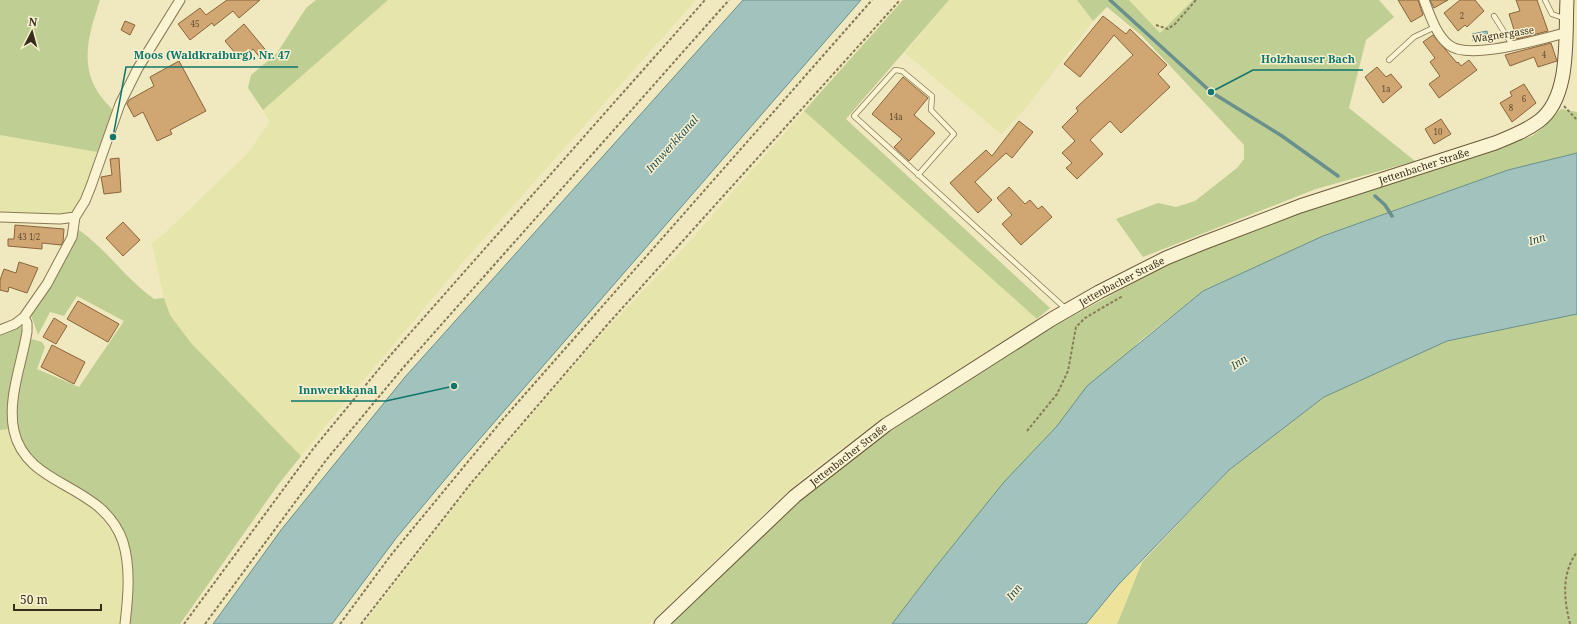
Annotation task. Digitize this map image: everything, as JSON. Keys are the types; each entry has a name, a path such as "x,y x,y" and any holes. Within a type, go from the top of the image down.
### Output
{"street":[{"path":"0,330 15,324 24,317 47,284 65,252 74,230 75,217 85,201 120,104 138,68 180,0"},
{"name":"Wagnergasse","path":"1424,0 1435,27 1449,45 1461,50 1472,51 1513,46 1565,33"},
{"name":"Jettenbacher Straße","path":"662,624 795,496 853,450 886,425 1068,310 1166,258 1203,242 1300,206 1512,136 1542,118 1557,97 1562,80 1567,0"},
{"path":"0,217 60,219 75,217"},
{"path":"24,317 27,323 27,332 13,405 12,421 16,440 30,462 48,476 87,497 102,509 114,523 123,542 127,564 125,624"}],"lane":[{"path":"1546,0 1552,14 1566,19"},
{"path":"1494,16 1513,46"},
{"path":"1389,60 1414,37 1435,27"},
{"path":"918,175 954,134 931,110 932,96 902,71 895,70 854,116 918,175 1068,310"}],"path":[{"path":"184,624 313,449 388,358 705,0"},
{"path":"206,624 327,459 402,369 729,0"},
{"path":"340,624 390,555 504,418 872,0"},
{"path":"361,624 472,482 602,330 900,0"},
{"path":"1156,25 1168,29 1175,24 1196,0"},
{"path":"1557,97 1577,120"},
{"path":"1027,431 1057,394 1068,371 1076,327 1085,318 1121,297 1117,283"},
{"path":"1570,624 1565,600 1565,582 1570,561 1577,552"}],"green space":[{"path":"0,0 100,0 88,43 88,65 97,90 114,112 97,152 0,135"},
{"path":"316,0 388,0 263,110 248,88 251,75 277,53 306,8"},
{"path":"388,0 696,0 464,261 301,456 191,343 170,315 164,298 152,243 165,233 247,154 270,122 263,110"},
{"path":"903,0 949,0 846,119 1050,308 1037,319 804,111"},
{"path":"949,0 1077,0 1093,21 1024,110 1001,134 905,53"},
{"path":"1077,0 1129,0 1160,33 1193,0 1379,0 1394,17 1366,40 1349,108 1415,161 1316,189 1143,257 1116,219 1158,203 1176,207 1195,201 1237,168 1244,159 1244,145 1142,36 1107,7 1093,21"},
{"path":"1129,0 1193,0 1160,33"},
{"path":"1561,109 1577,112 1577,153 1508,170 1323,236 1203,291 1140,341 1065,417 1004,483 934,569 892,624 669,624 802,499 874,442 1044,332 1166,265 1239,235 1425,169 1532,136 1544,127"},
{"path":"804,111 1037,319 887,415 814,469 778,500 649,624 364,624 474,482 602,334 682,250"},
{"path":"0,135 97,152 83,196 72,212 63,214 0,212"},
{"path":"79,230 154,299 164,298 170,315 191,343 301,456 278,485 180,624 129,624 131,595 117,522 74,493 43,469 30,455 21,442 16,429 15,418 17,395 31,339 42,342 45,347 37,369 79,387 124,321 77,296 64,316 50,312 38,335 31,315 69,251"},
{"path":"1577,314 1577,624 1117,624 1142,562 1229,470 1324,397 1447,341"},
{"path":"19,326 21,327 23,333 10,429 0,430 0,334"},
{"path":"10,429 19,454 29,467 94,508 107,521 115,534 121,548 124,567 121,624 0,624 0,430"}],"sand":[{"path":"1142,562 1117,624 1086,624 1119,584"}],"water":[{"path":"743,0 861,0 458,464 397,537 332,624 213,624 281,530 405,377"},
{"path":"1487,31 1488,38 1473,41 1472,34"},
{"name":"Inn","path":"1577,153 1577,314 1447,341 1324,397 1229,470 1119,584 1086,624 892,624 1004,482 1057,426 1087,386 1203,291 1323,236 1508,170"}],"building":[{"path":"227,0 260,0 239,18 233,11 214,26 212,23 190,40 178,24 200,8 206,15"},
{"path":"1398,0 1418,0 1423,15 1411,22"},
{"path":"1430,0 1448,0 1434,8"},
{"path":"1460,0 1475,0 1484,11 1467,27 1465,25 1458,31 1444,13"},
{"path":"1516,0 1537,0 1548,31 1517,39 1509,14 1520,11"},
{"path":"1103,16 1126,34 1130,29 1167,65 1158,74 1170,87 1121,133 1110,121 1090,140 1103,154 1077,179 1066,168 1072,163 1062,153 1075,141 1062,127 1078,111 1076,108 1133,55 1114,35 1080,77 1064,64"},
{"path":"125,21 135,25 130,35 121,30"},
{"path":"244,24 269,54 262,60 253,49 241,60 225,41"},
{"path":"1433,35 1457,63 1458,62 1461,66 1469,60 1477,70 1439,98 1429,84 1440,76 1430,62 1435,58 1423,42"},
{"path":"1551,43 1557,61 1538,67 1534,57 1510,66 1505,55"},
{"path":"179,61 206,111 170,130 172,134 157,141 143,112 134,117 127,104 129,100 154,86 150,77"},
{"path":"1377,67 1386,77 1391,74 1402,87 1383,103 1365,77"},
{"path":"903,77 928,98 914,115 935,133 909,161 894,147 902,139 872,114"},
{"path":"1524,84 1536,103 1512,122 1500,103 1512,96 1510,92"},
{"path":"1441,119 1451,134 1434,144 1425,129"},
{"path":"1019,121 1033,132 1012,158 1006,153 975,182 992,200 978,213 950,183 986,150 992,156"},
{"path":"119,158 121,192 104,194 101,177 112,175 110,159"},
{"path":"1009,187 1025,204 1030,200 1038,209 1042,206 1052,217 1021,245 1002,224 1012,215 997,198"},
{"path":"123,222 140,240 123,256 106,238"},
{"path":"15,225 64,229 63,242 61,245 42,243 42,249 8,246 8,239 14,239"},
{"path":"19,262 38,268 27,293 9,287 8,292 0,290 0,280 4,269 16,273"},
{"path":"78,301 119,324 108,342 67,319"},
{"path":"54,318 67,326 56,344 43,337"},
{"path":"52,345 85,362 74,384 41,367"}],"waterway":[{"path":"1110,0 1211,92 1282,136 1338,176"},
{"path":"1375,196 1385,205 1392,216"}],"place":[{"name":"Holzhauser Bach","path":"1211,92"},
{"name":"Moos (Waldkraiburg), Nr. 47","path":"113,137"},
{"name":"Innwerkkanal","path":"454,386"}]}
